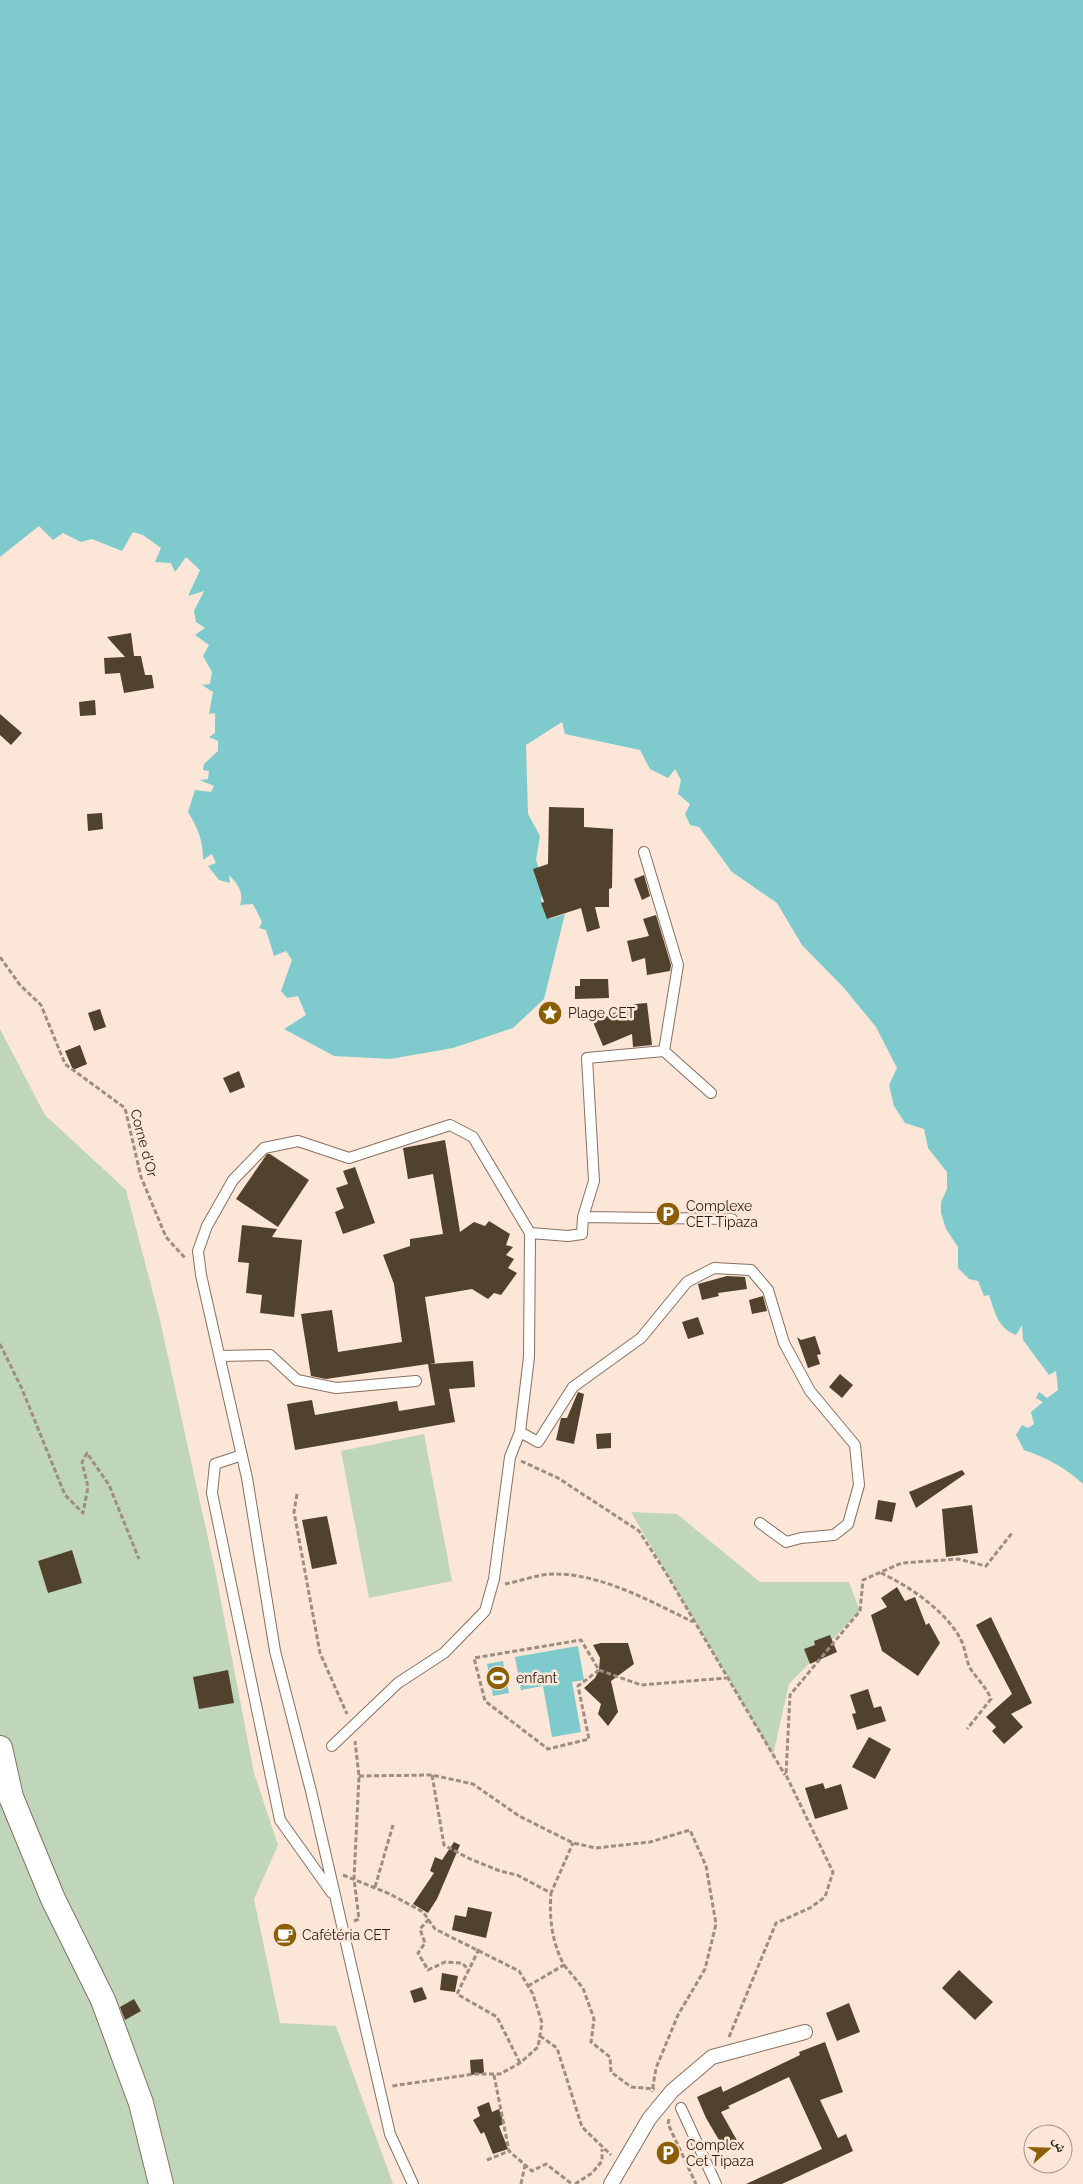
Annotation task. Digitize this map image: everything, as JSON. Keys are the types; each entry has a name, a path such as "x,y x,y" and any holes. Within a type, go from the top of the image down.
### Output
{"street":[{"path":"0,1748 11,1797 53,1899 103,2000 141,2103 162,2184"},
{"path":"611,2184 649,2119 672,2091 712,2057 805,2032"}],"lane":[{"path":"644,852 678,965 664,1051"},
{"path":"530,1233 568,1236 582,1234 582,1217 594,1180 586,1058 664,1051 711,1093"},
{"path":"332,1746 398,1683 451,1646 485,1611 492,1587 510,1457 520,1432 529,1357 530,1233 473,1137 450,1125 348,1158 298,1140 264,1148 233,1180 207,1226 198,1251 201,1275 242,1455 275,1651 390,2134 413,2184"},
{"path":"582,1217 732,1219"},
{"path":"520,1432 538,1442 573,1387 640,1338 687,1282 714,1268 751,1270 768,1290 784,1343 810,1391 855,1445 859,1485 848,1524 834,1535 801,1538 786,1542 760,1523"},
{"path":"220,1356 270,1355 297,1380 336,1388 416,1381"},
{"path":"242,1455 215,1464 212,1493 280,1820 335,1898"},
{"path":"680,2108 716,2184"}],"path":[{"name":"Corne d'Or","path":"0,957 20,985 41,1005 65,1064 125,1108 141,1177 166,1237 201,1275"},
{"path":"0,1344 22,1389 65,1495 84,1513 88,1487 82,1462 87,1453 109,1485 139,1559"},
{"path":"510,1457 558,1478 639,1531 666,1572 726,1678 788,1780 833,1872 825,1897 810,1908 776,1923 722,2054"},
{"path":"297,1494 294,1512 320,1654 353,1726 358,1776 354,1879 359,1919 310,1940"},
{"path":"788,1780 786,1776 790,1695 860,1611 863,1580 902,1563 958,1559 986,1566 1012,1533"},
{"path":"880,1572 906,1585 937,1609 962,1640 971,1670 986,1686 991,1699 967,1729"},
{"path":"492,1587 556,1573 588,1578 646,1599 695,1623"},
{"path":"599,1670 578,1686 589,1739 548,1749 484,1701 474,1658 581,1640 599,1670 641,1685 726,1678"},
{"path":"358,1776 432,1775 473,1784 519,1816 573,1843 596,1848 650,1842 690,1830 706,1866 716,1924 706,1969 678,2015 656,2068 649,2119"},
{"path":"432,1775 444,1845 470,1860 500,1872 517,1874 550,1893"},
{"path":"375,1887 393,1825"},
{"path":"573,1843 550,1893 550,1913 556,1948 564,1965 583,1988 594,2019 590,2042 610,2057 611,2072 631,2086 672,2091 668,2124 696,2184"},
{"path":"328,1869 375,1887 424,1912 435,1928 519,1971 528,1986 542,2022 538,2047 520,2063 500,2074 474,2074 379,2088"},
{"path":"429,1919 420,1930 425,1943 418,1953 428,1970 445,1962 462,1963 469,1970"},
{"path":"479,1949 457,1994 497,2017 520,2063"},
{"path":"528,1986 564,1965"},
{"path":"540,2036 557,2048 582,2127 602,2148 623,2164"},
{"path":"494,2074 509,2151 532,2171 546,2164 574,2184 592,2173 602,2161 602,2148"},
{"path":"488,2160 509,2151"},
{"path":"520,2184 525,2165"}],"green space":[{"path":"0,1029 45,1115 126,1190 160,1320 215,1570 254,1773 278,1845 254,1899 280,2023 336,2026 393,2184 0,2184"},
{"path":"424,1434 452,1581 369,1598 341,1451"},
{"path":"631,1512 677,1514 760,1582 849,1582 860,1611 789,1684 773,1755"}],"water":[{"path":"0,0 1083,0 1083,1484 1055,1464 1024,1450 1016,1435 1022,1425 1028,1428 1034,1424 1031,1412 1043,1402 1036,1398 1039,1392 1047,1398 1058,1390 1056,1371 1049,1375 1023,1340 1022,1325 1016,1335 1005,1328 998,1319 989,1295 984,1296 978,1281 969,1279 958,1268 958,1247 946,1229 941,1213 941,1202 947,1189 947,1172 928,1148 924,1129 905,1123 894,1106 889,1085 897,1068 876,1027 844,988 802,945 777,903 732,872 699,827 690,825 685,814 690,804 678,794 681,780 675,769 668,778 650,769 640,750 565,734 562,722 526,745 528,814 540,836 536,860 545,886 541,899 549,919 565,914 544,999 513,1028 453,1048 390,1059 334,1056 284,1029 306,1015 298,996 287,998 281,991 292,960 286,951 274,956 266,930 259,928 262,922 253,904 240,905 241,892 229,875 230,883 219,880 208,866 216,863 212,854 203,860 199,835 188,812 195,790 211,792 214,786 200,780 208,779 209,771 203,770 204,764 218,751 218,741 209,737 215,733 215,713 209,714 213,692 202,685 210,684 212,672 203,656 209,645 195,635 205,628 196,622 194,611 204,591 188,596 200,570 186,557 175,572 171,563 155,562 161,548 143,535 133,532 122,551 92,539 81,542 63,533 53,540 39,526 0,557"},
{"path":"578,1646 584,1680 572,1682 581,1732 552,1737 543,1686 521,1690 515,1657"},
{"name":"enfant","path":"503,1661 509,1693 493,1696 487,1664"}],"building":[{"path":"131,633 134,656 141,656 145,675 152,675 154,688 124,693 120,673 105,674 104,658 125,657 107,637"},
{"path":"95,700 96,715 80,716 79,702"},
{"path":"0,714 22,733 11,745 0,735"},
{"path":"549,807 584,808 584,827 613,829 612,888 609,889 609,907 595,907 600,928 587,932 581,908 547,919 541,903 544,902 533,869 548,864"},
{"path":"102,813 103,829 88,831 87,814"},
{"path":"644,875 650,896 642,900 634,879"},
{"path":"656,915 671,965 670,971 647,975 645,958 632,962 627,941 649,936 643,919"},
{"path":"580,979 608,979 609,998 575,999 575,986 580,986"},
{"path":"647,1003 652,1045 633,1047 632,1034 603,1046 593,1022 635,1004"},
{"path":"100,1009 106,1027 94,1031 88,1013"},
{"path":"80,1045 87,1064 73,1070 65,1051"},
{"path":"239,1071 245,1087 230,1093 223,1078"},
{"path":"445,1140 460,1232 474,1222 485,1226 489,1221 510,1234 506,1245 513,1247 506,1255 514,1259 508,1268 517,1273 501,1295 494,1293 488,1299 472,1289 425,1297 435,1363 429,1364 473,1361 475,1387 449,1389 455,1422 295,1450 287,1404 312,1400 315,1415 397,1401 399,1411 435,1405 428,1364 326,1379 311,1376 301,1314 332,1310 338,1352 402,1342 394,1284 383,1255 410,1246 410,1239 443,1234 433,1174 408,1179 403,1148"},
{"path":"267,1154 270,1154 309,1180 278,1227 236,1199"},
{"path":"355,1167 375,1223 343,1234 335,1212 344,1208 336,1188 348,1184 343,1171"},
{"path":"242,1225 277,1229 272,1237 302,1240 294,1317 260,1313 262,1295 246,1293 249,1263 238,1262"},
{"path":"727,1276 745,1277 747,1289 718,1293 719,1296 702,1300 698,1284"},
{"path":"763,1296 767,1311 752,1314 749,1300"},
{"path":"698,1317 704,1334 688,1339 682,1322"},
{"path":"815,1336 821,1354 817,1355 820,1364 808,1368 797,1337 801,1340"},
{"path":"840,1374 853,1385 842,1398 829,1387"},
{"path":"578,1392 584,1394 574,1444 556,1440 561,1418 567,1418"},
{"path":"611,1433 611,1448 597,1449 596,1434"},
{"path":"962,1470 965,1474 916,1508 909,1492"},
{"path":"878,1500 896,1503 892,1522 875,1519"},
{"path":"972,1505 978,1553 946,1557 942,1509"},
{"path":"327,1516 337,1564 312,1569 302,1520"},
{"path":"72,1550 82,1583 48,1593 38,1561"},
{"path":"897,1587 905,1601 915,1597 926,1625 929,1623 940,1643 918,1676 882,1651 871,1615 887,1607 881,1598"},
{"path":"991,1617 1032,1703 1011,1714 1023,1727 1004,1744 992,1731 996,1727 986,1717 1012,1694 976,1625"},
{"path":"830,1635 837,1652 810,1664 804,1649 815,1645 814,1641"},
{"path":"601,1643 628,1643 634,1664 611,1681 618,1712 608,1726 598,1714 601,1704 584,1688 595,1678 599,1670 600,1658 593,1645"},
{"path":"228,1670 234,1703 199,1709 193,1677"},
{"path":"868,1689 874,1708 881,1706 886,1721 857,1730 852,1714 856,1713 850,1695"},
{"path":"869,1737 891,1749 875,1779 852,1767"},
{"path":"823,1783 825,1789 841,1784 848,1809 815,1819 805,1788"},
{"path":"454,1842 460,1845 437,1899 428,1913 413,1904 434,1873 430,1871 435,1857 442,1860"},
{"path":"468,1907 492,1912 486,1938 452,1930 455,1915 466,1917"},
{"path":"959,1970 993,2002 975,2020 942,1988"},
{"path":"442,1973 458,1976 455,1992 440,1990"},
{"path":"422,1987 427,1999 414,2003 410,1991"},
{"path":"134,1999 141,2011 125,2020 120,2007"},
{"path":"849,2003 860,2032 837,2041 826,2013"},
{"path":"825,2042 843,2092 820,2100 838,2138 846,2134 853,2151 782,2184 746,2184 822,2149 789,2077 728,2106 730,2108 721,2112 739,2144 726,2152 706,2118 697,2097 721,2086 723,2092 800,2055 799,2052"},
{"path":"483,2059 484,2073 471,2075 470,2060"},
{"path":"489,2102 492,2112 499,2109 504,2124 499,2126 508,2149 493,2154 484,2132 481,2134 473,2120 480,2116 477,2107"}],"place":[{"name":"Plage CET","path":"550,1013"},
{"name":"Complexe CET Tipaza","path":"668,1214"},
{"name":"enfant","path":"498,1678"},
{"name":"Cafétéria CET","path":"285,1935"},
{"name":"Complex Cet Tipaza","path":"668,2153"}]}
